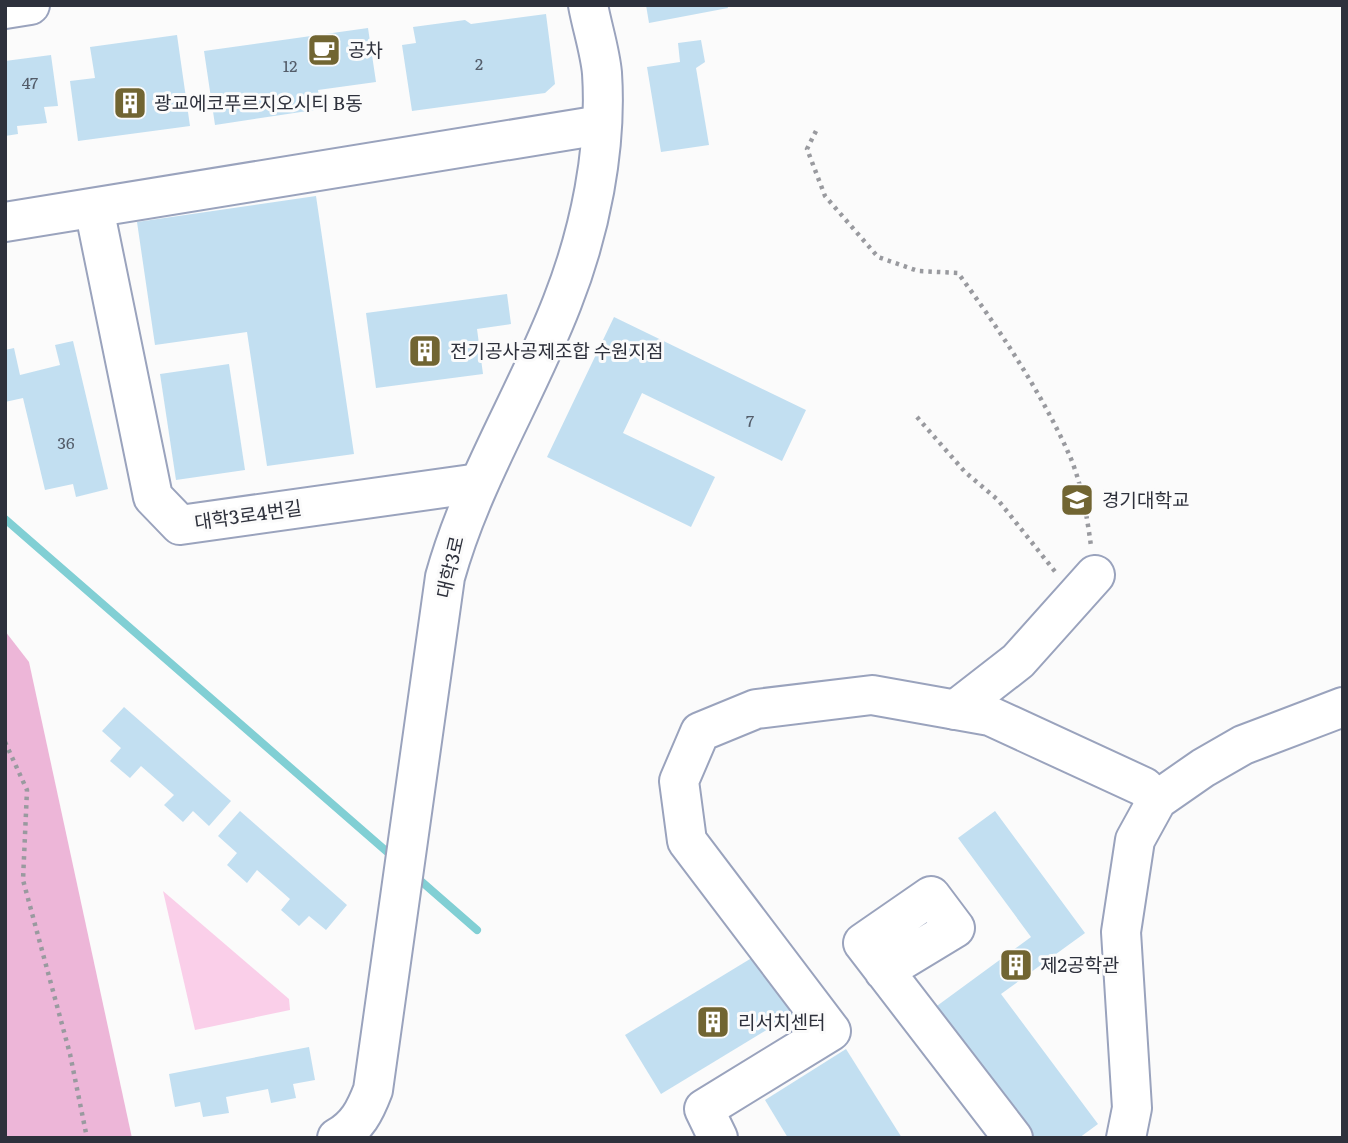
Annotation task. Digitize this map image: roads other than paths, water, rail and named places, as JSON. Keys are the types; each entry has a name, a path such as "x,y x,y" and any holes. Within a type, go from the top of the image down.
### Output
{"street":[{"path":"5,9 30,5"},
{"name":"대학3로","path":"337,1138 348,1132 363,1114 373,1090 392,972 445,577 459,527 563,302 590,213 601,125 602,72 588,5"},
{"path":"5,222 601,125"},
{"name":"대학3로4번길","path":"94,208 153,497 180,525 479,483"},
{"path":"955,710 1018,661 1086,586"},
{"path":"718,1138 704,1109 831,1031 687,841 679,781 700,732 756,709 872,695 990,716 1144,787 1157,800"},
{"path":"1126,1138 1132,1108 1121,932 1135,840 1157,800 1243,745 1343,707"},
{"path":"884,971 1013,1138"}],"waterway":[{"path":"5,519 393,857"},
{"path":"414,875 477,930"}],"place":[{"name":"공차","path":"324,50"},
{"name":"광교에코푸르지오시티 B동","path":"130,103"},
{"name":"전기공사공제조합 수원지점","path":"425,351"},
{"name":"경기대학교","path":"1077,500"},
{"name":"제2공학관","path":"1016,965"},
{"name":"리서치센터","path":"713,1022"}]}
